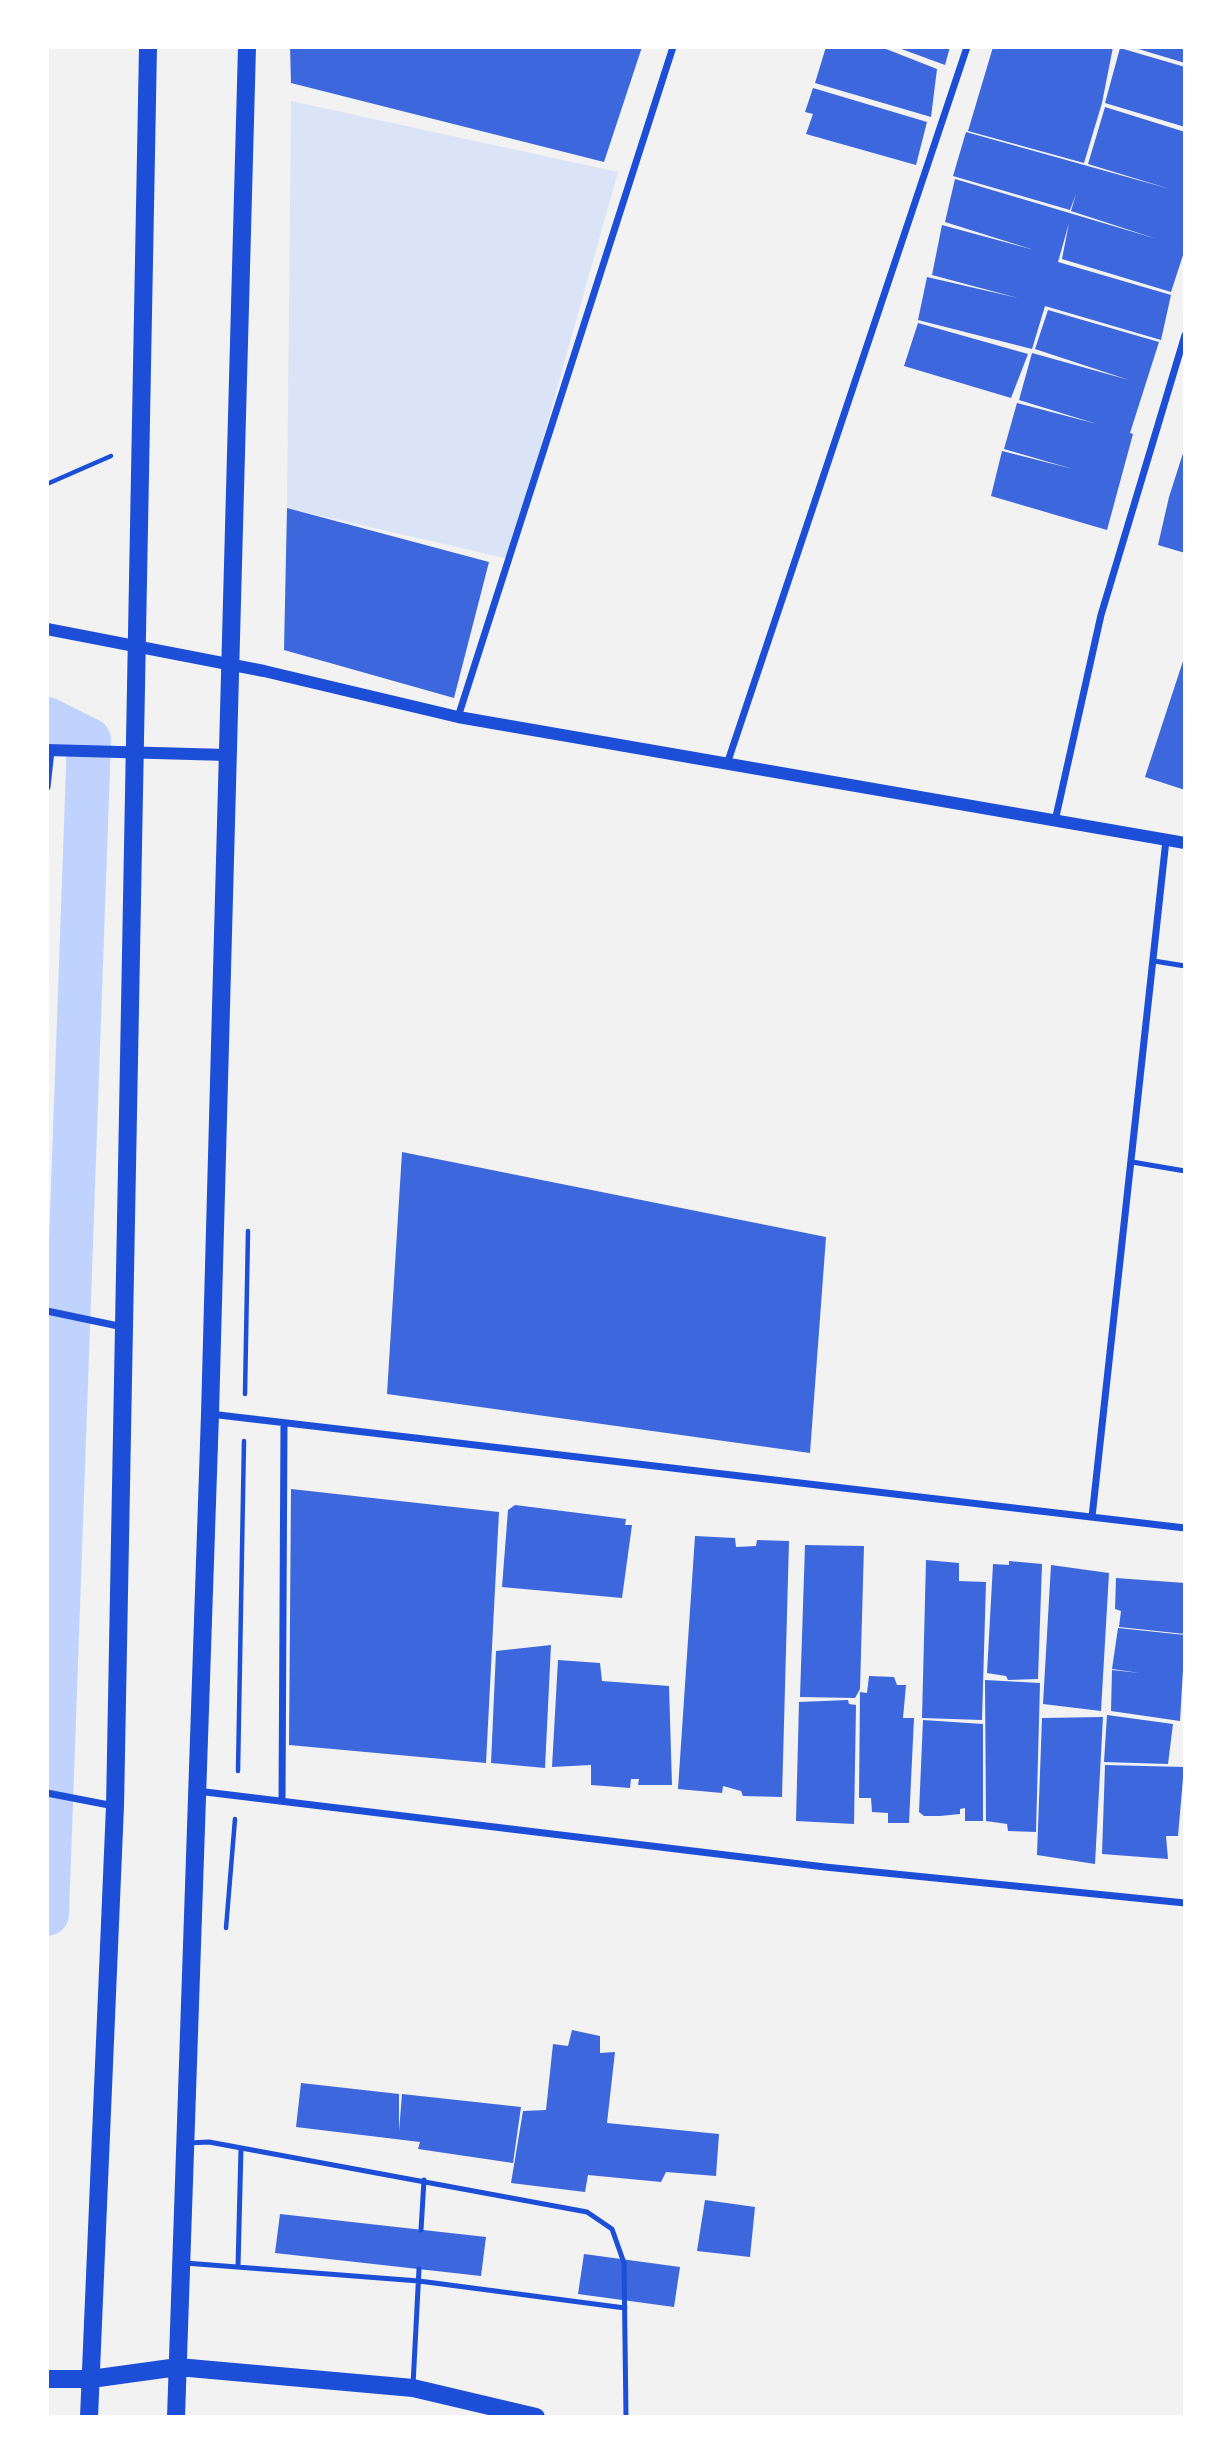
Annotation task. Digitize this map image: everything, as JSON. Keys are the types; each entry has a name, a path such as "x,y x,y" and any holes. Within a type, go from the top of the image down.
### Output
{"main road":[{"path":"89,2417 115,1806 148,47"},
{"path":"176,2417 209,1414 247,47"},
{"path":"47,2379 91,2379 177,2367 413,2388 536,2417"}],"street":[{"path":"458,717 673,47"},
{"path":"727,764 967,47"},
{"path":"1055,821 1101,615 1185,335"},
{"path":"47,629 229,664 458,717 1185,844"},
{"path":"47,787 49,751 227,755"},
{"path":"1092,1517 1166,840"},
{"path":"47,1311 124,1327"},
{"path":"209,1414 1185,1528"},
{"path":"282,1800 284,1423"},
{"path":"196,1791 825,1867 1185,1903"},
{"path":"47,1793 115,1806"}],"lane":[{"path":"1154,961 1185,966"},
{"path":"1132,1162 1185,1171"},
{"path":"184,2143 209,2142 587,2212 612,2229 624,2263 626,2417"},
{"path":"238,2267 241,2148"},
{"path":"421,2230 424,2180"},
{"path":"182,2263 419,2281 625,2308"},
{"path":"413,2388 419,2269"}],"path":[{"path":"47,484 85,467"}],"shaded area":[{"path":"291,101 618,172 509,559 287,508"}],"building":[{"path":"290,47 642,47 604,162 291,83"},
{"path":"826,47 881,47 937,69 931,117 815,83"},
{"path":"896,47 950,47 945,65"},
{"path":"993,47 1113,47 1102,103 1084,163 968,131"},
{"path":"1185,47 1185,63 1135,48"},
{"path":"1120,48 1185,67 1185,127 1105,103"},
{"path":"813,88 927,122 916,165 806,134 813,114 805,112"},
{"path":"1105,107 1185,132 1185,249 1171,292 1062,259 1069,223 1058,262 1171,295 1161,340 1045,306 1032,349 918,320 927,277 1018,298 932,275 942,225 1034,250 945,222 955,179 1157,239 1071,211 1076,194 1070,210 953,176 966,132 1170,189 1088,164"},
{"path":"1048,310 1159,342 1130,433 1133,434 1107,530 991,496 1002,451 1073,469 1004,449 1017,403 1097,424 1019,400 1032,353 1129,380 1035,349"},
{"path":"918,323 1028,354 1011,398 904,366"},
{"path":"1185,447 1185,553 1158,545 1169,497"},
{"path":"287,508 489,562 454,698 284,650"},
{"path":"1185,658 1185,790 1145,777"},
{"path":"402,1152 826,1237 810,1453 387,1394"},
{"path":"291,1489 499,1512 486,1763 289,1745"},
{"path":"515,1505 626,1519 625,1525 632,1525 622,1598 502,1587 508,1510"},
{"path":"695,1536 735,1538 736,1547 756,1546 757,1540 789,1541 782,1797 743,1796 741,1791 723,1786 722,1793 678,1789"},
{"path":"805,1545 864,1546 860,1689 855,1698 800,1697"},
{"path":"926,1560 959,1563 959,1581 986,1582 982,1720 922,1718"},
{"path":"1009,1561 1042,1564 1038,1679 1008,1680 1006,1676 987,1673 993,1564 1009,1565"},
{"path":"1051,1565 1109,1573 1101,1711 1043,1704"},
{"path":"1116,1578 1185,1583 1185,1634 1119,1627 1121,1611 1115,1609"},
{"path":"1118,1628 1185,1635 1180,1721 1111,1711 1112,1670 1140,1673 1112,1669"},
{"path":"551,1645 545,1768 491,1763 496,1651"},
{"path":"558,1660 600,1663 602,1681 669,1686 672,1785 638,1785 639,1779 631,1779 630,1788 591,1785 591,1765 552,1767"},
{"path":"869,1676 894,1677 897,1685 906,1685 903,1718 914,1718 909,1823 888,1823 888,1813 872,1812 871,1798 859,1798 860,1692 867,1693"},
{"path":"985,1680 1040,1683 1036,1832 1008,1831 1007,1824 986,1821"},
{"path":"848,1700 849,1704 856,1705 854,1824 796,1821 799,1702"},
{"path":"1107,1715 1173,1724 1168,1764 1104,1762"},
{"path":"1103,1717 1095,1864 1037,1855 1042,1718"},
{"path":"923,1720 983,1724 983,1821 965,1821 965,1808 960,1809 960,1814 940,1816 924,1816 919,1812"},
{"path":"1105,1765 1184,1767 1178,1836 1166,1836 1168,1859 1102,1854"},
{"path":"572,2030 600,2036 600,2053 615,2052 607,2123 719,2134 716,2176 666,2172 661,2182 588,2175 585,2192 511,2183 523,2111 546,2110 553,2044 568,2046"},
{"path":"301,2083 399,2094 399,2131 402,2094 521,2107 513,2163 418,2149 420,2142 296,2127"},
{"path":"705,2200 755,2207 750,2257 697,2251"},
{"path":"280,2214 486,2237 481,2276 275,2253"},
{"path":"584,2254 680,2267 674,2307 578,2294"}],"waterway":[{"path":"47,719 89,740 47,1914"}]}
